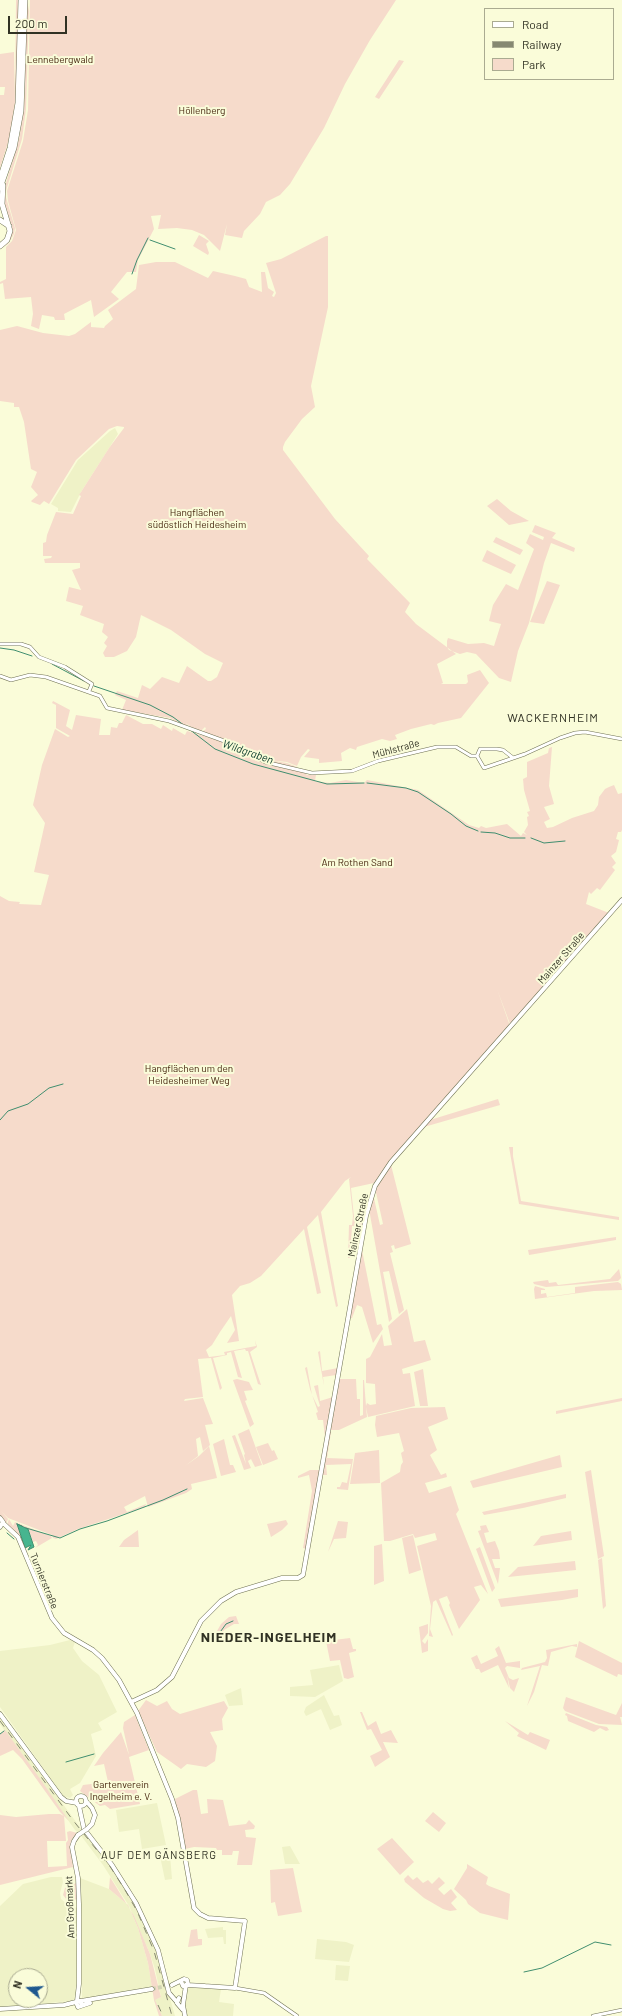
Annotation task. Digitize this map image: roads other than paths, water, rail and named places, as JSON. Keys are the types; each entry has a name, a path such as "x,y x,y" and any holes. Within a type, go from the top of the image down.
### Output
{"highway":[{"path":"0,188 18,102 21,0"},
{"path":"0,246 7,240 10,231 1,200 2,180 14,148 21,107 25,0"},
{"path":"0,171 7,158"},
{"path":"0,220 8,225 10,231"}],"main road":[{"name":"Mainzer Straße","path":"131,1702 148,1695 166,1684 176,1671 201,1621 221,1601 236,1592 249,1590 282,1578 301,1576 306,1558 366,1216 375,1186 391,1162 622,900"},
{"path":"0,1518 2,1525"},
{"name":"Turnierstraße","path":"2,1525 10,1530 18,1540 52,1618 64,1633 93,1650 102,1658 119,1680 137,1713 172,1799 178,1818 194,1908 200,1914 208,1918 245,1921 235,1988"},
{"path":"0,1714 60,1796 66,1801 81,1804 81,1816 84,1829 112,1865 136,1903 158,1950 168,1990 180,2001 184,2016"},
{"name":"Am Großmarkt","path":"79,2003 78,1878 72,1847 78,1835 87,1829 94,1819 92,1808 81,1804"},
{"path":"180,2001 184,1995 184,1984"},
{"path":"171,1985 184,1984 235,1988"},
{"path":"0,2010 79,2003 152,1989"}],"street":[{"path":"0,644 11,643 30,647 41,658 65,667 92,684 89,691 46,677 30,676 11,680 0,676"},
{"name":"Mühlstraße","path":"89,691 102,698 105,707 169,721 227,742 266,762 318,774 352,771 378,761 437,747 458,748 470,756 477,756"},
{"path":"512,757 501,749 481,748 477,756 484,768 495,766 512,757 531,752 564,736 581,732 622,739"},
{"path":"235,1988 264,1993 297,2016"},
{"path":"593,2016 597,2014 614,2013 622,2010"}],"waterway":[{"path":"132,274 148,238"},
{"path":"150,240 175,249"},
{"name":"Wildgraben","path":"0,648 14,650 32,656"},
{"name":"Wildgraben","path":"52,664 84,681"},
{"name":"Wildgraben","path":"94,686 150,705 173,717 185,726"},
{"name":"Wildgraben","path":"189,729 215,749 253,764 327,784 364,783"},
{"path":"367,783 406,788 418,792 466,826 478,831"},
{"path":"481,832 495,833 510,838 525,838"},
{"path":"531,838 544,843 565,841"},
{"path":"0,1120 8,1111 28,1104 49,1088 63,1084"},
{"path":"26,1528 60,1538 80,1529 107,1521 163,1500 187,1489"},
{"path":"17,1524 22,1526"},
{"path":"7,1533 14,1539"},
{"path":"218,1635 226,1624 233,1621"},
{"path":"0,1734 4,1731"},
{"path":"66,1762 94,1754"},
{"path":"524,1972 542,1968 595,1942 611,1945"}],"tunnel":[{"path":"152,1989 170,1985"}],"railway":[{"path":"0,1721 72,1819 111,1868 125,1890 137,1911 154,1951 172,2016"},
{"path":"158,2005 163,2016"}],"district":[{"name":"WACKERNHEIM","path":"553,718"},
{"name":"NIEDER-INGELHEIM","path":"269,1637"},
{"name":"AUF DEM GÄNSBERG","path":"159,1855"}],"park label":[{"name":"Lennebergwald","path":"60,60"},
{"name":"Höllenberg","path":"202,111"},
{"name":"Hangflächen südöstlich Heidesheim","path":"197,518"},
{"name":"Am Rothen Sand","path":"357,863"},
{"name":"Hangflächen um den Heidesheimer Weg","path":"189,1074"},
{"name":"Gartenverein Ingelheim e. V.","path":"121,1790"}]}
